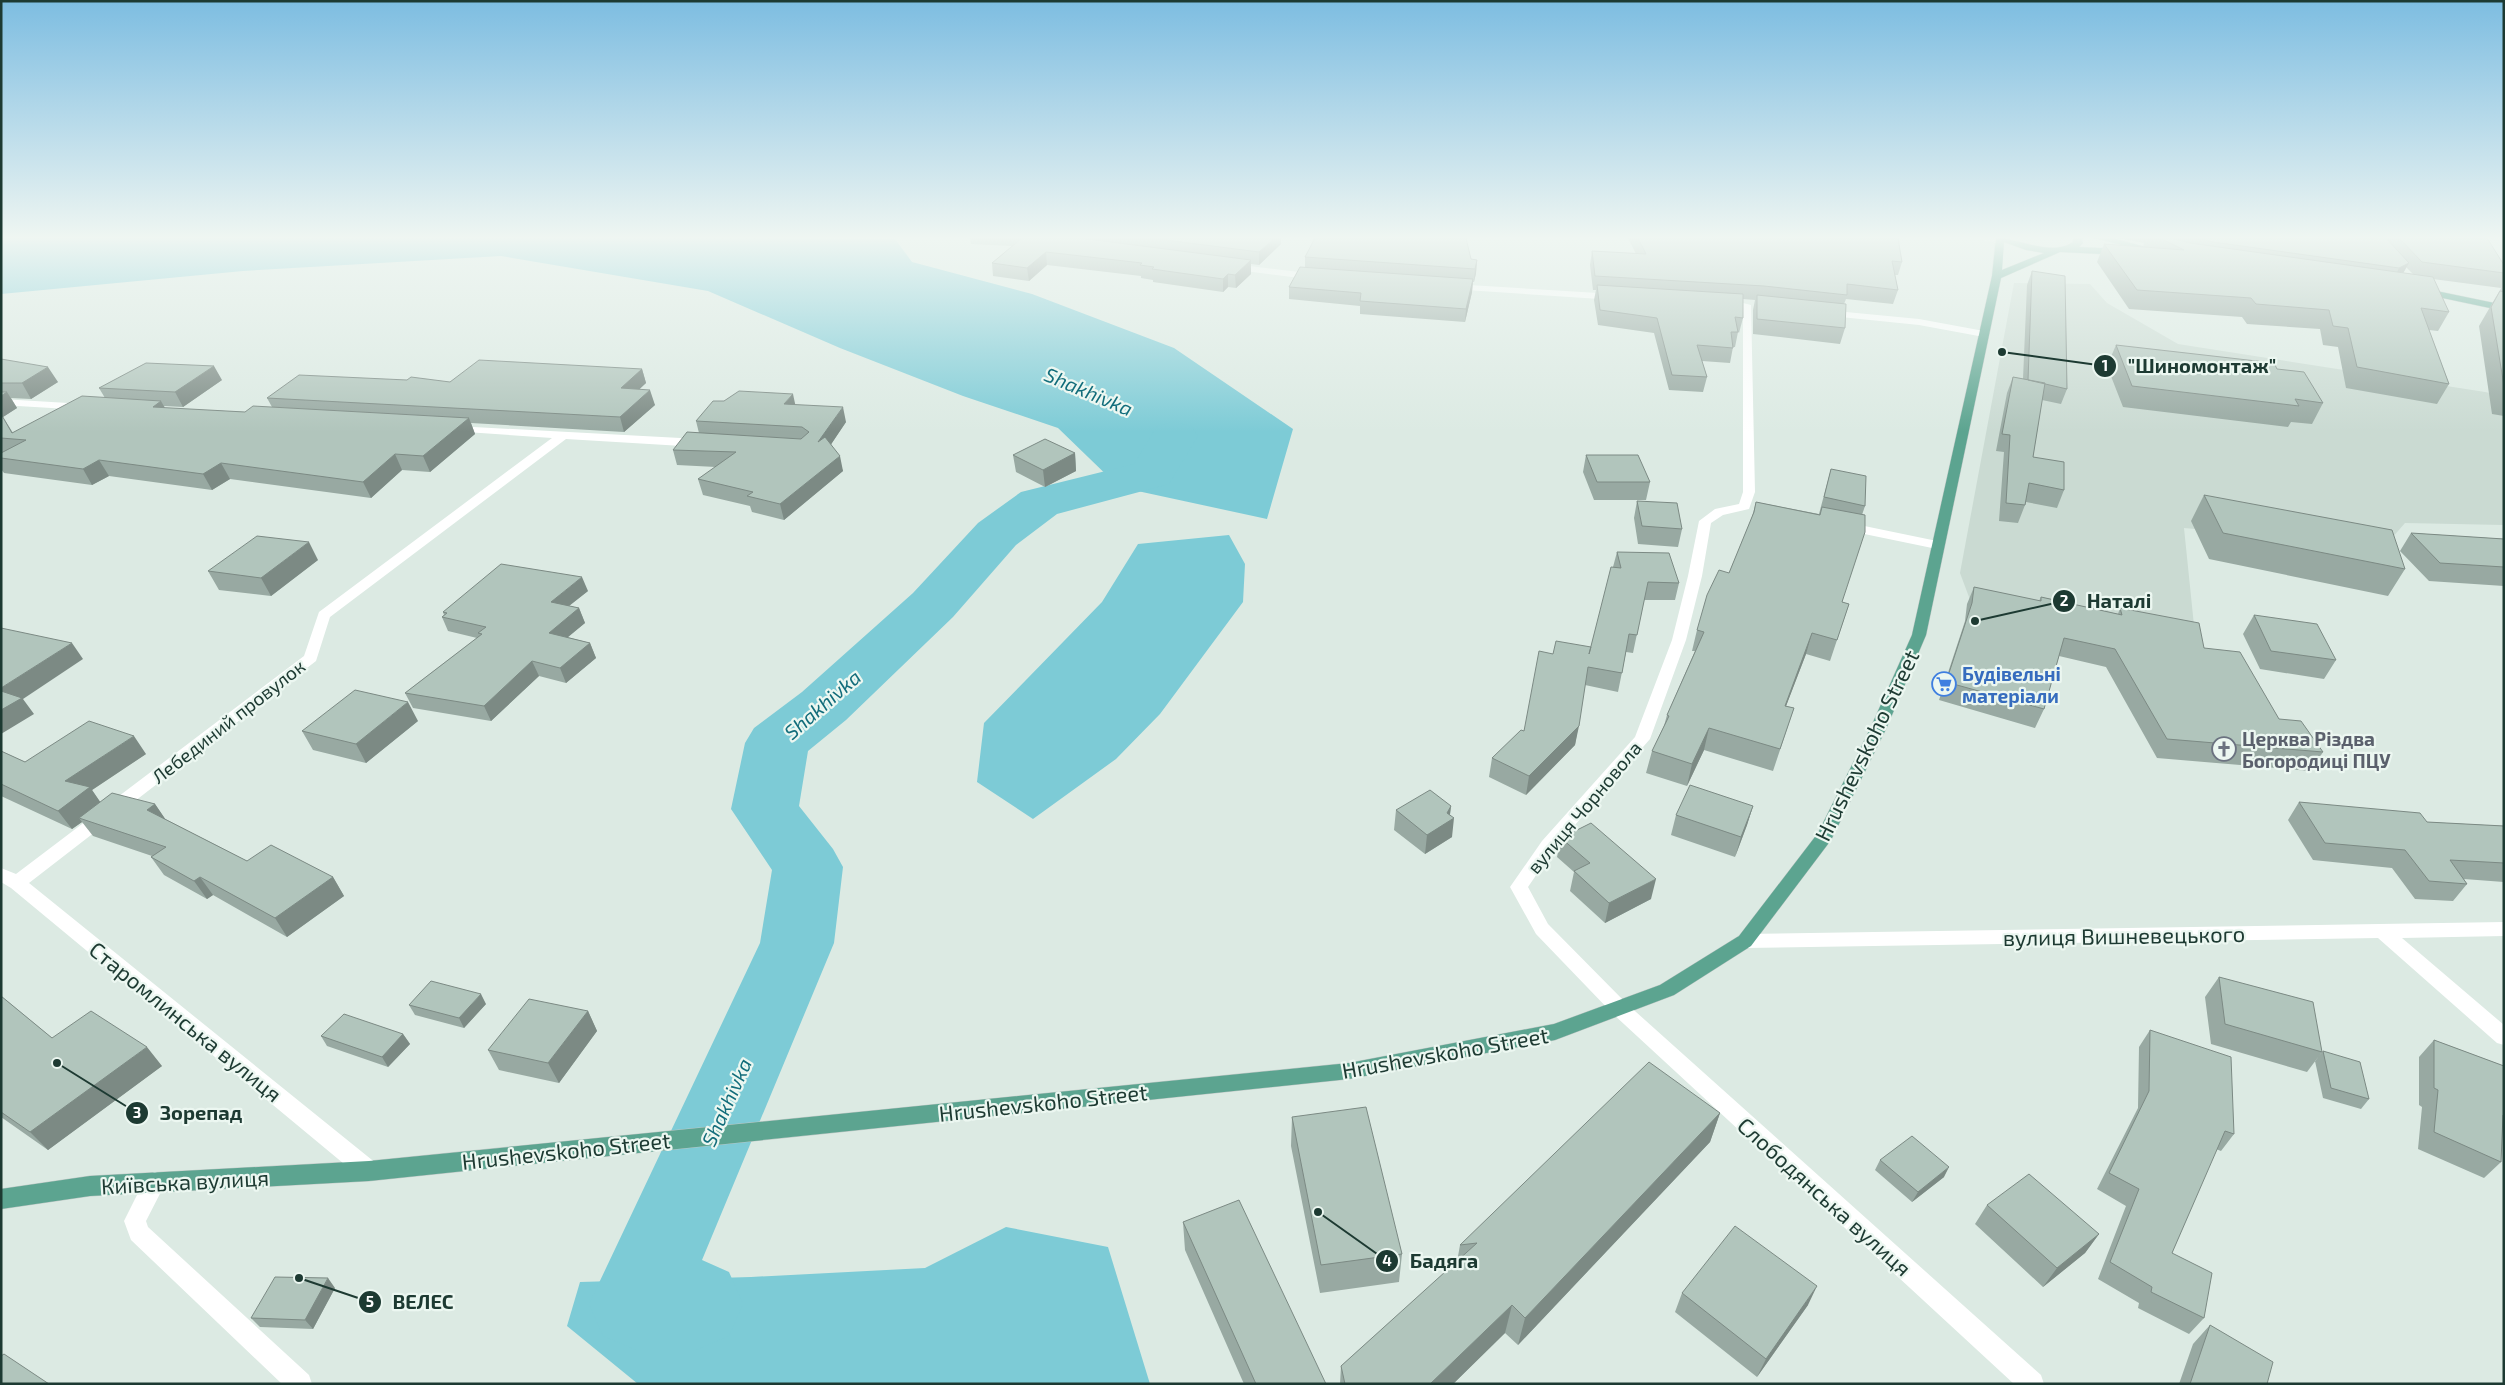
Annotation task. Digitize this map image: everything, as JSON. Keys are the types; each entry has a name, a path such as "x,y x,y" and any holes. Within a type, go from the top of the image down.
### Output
{"main road":[{"name":"Hrushevskoho Street","path":"369,1171 1349,1071 1555,1032 1667,990 1745,941 1825,836 1878,729 1918,635 1992,303"},
{"path":"2477,303 2504,308"},
{"name":"Київська вулиця","path":"1,1199 90,1186 369,1171"}],"street":[{"name":"вулиця Чорновола","path":"1620,1008 1542,929 1519,887 1548,845 1642,739 1680,640 1695,576 1705,521 1719,512 1750,507 1745,305"},
{"path":"1814,311 1919,322 1984,334"},
{"path":"1,402 100,408"},
{"path":"444,428 708,443"},
{"name":"Лебединий провулок","path":"9,879 311,658 324,615 562,436"},
{"path":"1832,523 1937,545"},
{"name":"Старомлинська вулиця","path":"9,879 369,1171"},
{"name":"вулиця Вишневецького","path":"1745,941 2504,929"},
{"path":"2382,931 2504,1037"},
{"name":"Слободянська вулиця","path":"1620,1008 2032,1384"},
{"path":"155,1182 135,1221 139,1233 300,1384"}],"shaded area":[{"path":"2010,303 2107,303 2178,344 2504,396 2504,525 2405,523 2385,546 2184,528 2196,645 1972,605 1960,573"}],"water":[{"path":"735,303 1055,303 1174,348 1293,429 1267,519 1119,487 1058,428 963,396 840,348"},
{"path":"1229,535 1245,564 1243,602 1160,714 1116,759 1033,819 977,782 984,723 1102,602 1138,544"},
{"path":"1006,1227 1108,1247 1150,1384 638,1384 567,1326 580,1282 751,1277 925,1268"}],"building":[{"path":"1382,303 1467,303 1466,309"},
{"path":"1599,303 1743,303 1743,318 1735,317 1738,332 1731,332 1733,348 1697,345 1707,377 1672,375 1657,318 1600,310"},
{"path":"1757,303 1846,304 1845,328 1757,319"},
{"path":"2031,303 2065,303 2067,389 2028,380"},
{"path":"2255,303 2445,303 2449,312 2421,308 2449,384 2357,367 2348,328 2333,326 2329,310"},
{"path":"2493,303 2504,303 2504,386 2491,307"},
{"path":"2116,345 2274,363 2277,369 2304,372 2323,403 2295,399 2299,406 2132,386"},
{"path":"1,359 48,367 22,383 1,383"},
{"path":"479,360 642,369 621,388 650,390 620,417 267,398 299,375 407,380 411,377 450,382"},
{"path":"146,363 214,366 175,392 99,388"},
{"path":"2013,377 2045,383 2033,457 2064,462 2064,490 2029,483 2025,505 2006,503 2010,435 2002,434"},
{"path":"739,391 793,394 784,404 843,407 818,442 825,437 840,456 780,504 747,496 753,492 698,479 736,452 673,450 687,432 801,439 809,432 802,427 696,421 713,401 724,401"},
{"path":"82,396 161,401 153,407 245,412 253,406 469,418 423,456 395,454 363,482 221,463 203,474 99,460 83,469 1,458 1,453 26,440 1,438 1,414 12,433"},
{"path":"1045,439 1075,453 1043,470 1013,455"},
{"path":"1586,455 1638,455 1650,482 1597,482"},
{"path":"1831,469 1866,476 1865,506 1824,497"},
{"path":"2204,495 2392,530 2405,569 2223,533"},
{"path":"1637,501 1677,503 1682,529 1642,526"},
{"path":"1756,502 1820,515 1822,507 1865,515 1865,532 1842,602 1849,604 1837,640 1812,633 1785,706 1794,708 1780,749 1709,728 1692,764 1652,751 1669,716 1667,715 1704,632 1697,630 1707,595 1719,570 1729,573 1754,512"},
{"path":"2411,533 2504,539 2504,567 2440,563"},
{"path":"257,536 309,542 261,578 208,571"},
{"path":"1617,552 1669,553 1679,583 1648,582 1637,635 1629,634 1622,673 1588,667 1579,726 1529,776 1492,758 1521,730 1524,731 1539,651 1553,654 1556,641 1591,647 1611,567 1621,568"},
{"path":"501,564 582,577 551,602 579,608 549,633 590,643 560,668 532,661 484,706 405,693 482,634 478,633 486,627 442,617 447,613 443,612"},
{"path":"1974,587 2041,601 2041,597 2122,615 2120,608 2199,623 2204,648 2240,652 2279,719 2301,721 2323,752 2167,739 2115,649 2064,638 2044,709 1946,682 1972,603"},
{"path":"2254,615 2317,624 2336,660 2271,651"},
{"path":"1,628 72,643 1,688"},
{"path":"355,690 408,702 356,744 302,731"},
{"path":"1,691 22,698 1,710"},
{"path":"89,721 134,736 65,781 90,787 58,811 1,784 1,751 25,762"},
{"path":"1690,785 1753,806 1741,837 1676,815"},
{"path":"1430,790 1451,806 1447,813 1454,818 1427,835 1396,810"},
{"path":"112,793 155,804 147,810 247,861 271,845 333,877 275,918 200,877 194,881 151,857 166,847 79,818"},
{"path":"2299,802 2420,813 2427,822 2504,826 2504,863 2450,860 2467,884 2429,881 2405,850 2325,843"},
{"path":"1591,823 1656,879 1609,903 1574,871 1590,863 1561,838"},
{"path":"2219,977 2313,1002 2322,1052 2225,1024"},
{"path":"431,981 481,994 459,1018 409,1005"},
{"path":"1,996 52,1038 91,1011 147,1047 30,1132 1,1112"},
{"path":"529,999 588,1011 548,1063 488,1050"},
{"path":"344,1014 403,1034 382,1057 321,1036"},
{"path":"2150,1030 2231,1057 2234,1134 2225,1131 2172,1253 2212,1273 2204,1318 2151,1292 2152,1287 2110,1262 2139,1189 2109,1173 2149,1091"},
{"path":"2434,1040 2504,1066 2504,1115 2501,1162 2434,1132 2438,1090 2434,1088"},
{"path":"2323,1051 2360,1062 2369,1099 2331,1088"},
{"path":"1649,1062 1720,1113 1525,1318 1512,1305 1430,1384 1345,1384 1341,1366 1477,1243 1460,1245"},
{"path":"1366,1107 1402,1254 1321,1265 1292,1117"},
{"path":"1912,1136 1949,1167 1918,1192 1880,1160"},
{"path":"2029,1174 2099,1234 2057,1268 1987,1205"},
{"path":"1239,1200 1326,1384 1256,1384 1183,1222"},
{"path":"1735,1226 1817,1286 1766,1359 1682,1293"},
{"path":"275,1277 328,1278 305,1320 251,1318"},
{"path":"2210,1325 2273,1362 2267,1384 2190,1384"},
{"path":"4,1354 49,1384 1,1384 1,1356"}],"waterway":[{"name":"Shakhivka","path":"696,1304 636,1304 797,943 808,867 765,809 777,743 824,706 933,605 997,534 1039,503 1152,474 1174,436"}],"place":[{"name":"\"Шиномонтаж\"","path":"2002,352"},
{"name":"Наталі","path":"1975,621"},
{"name":"Будівельні матеріали","path":"1944,684"},
{"name":"Церква Різдва Богородиці ПЦУ","path":"2224,749"},
{"name":"Зорепад","path":"57,1063"},
{"name":"Бадяга","path":"1318,1212"},
{"name":"ВЕЛЕС","path":"299,1278"}]}
